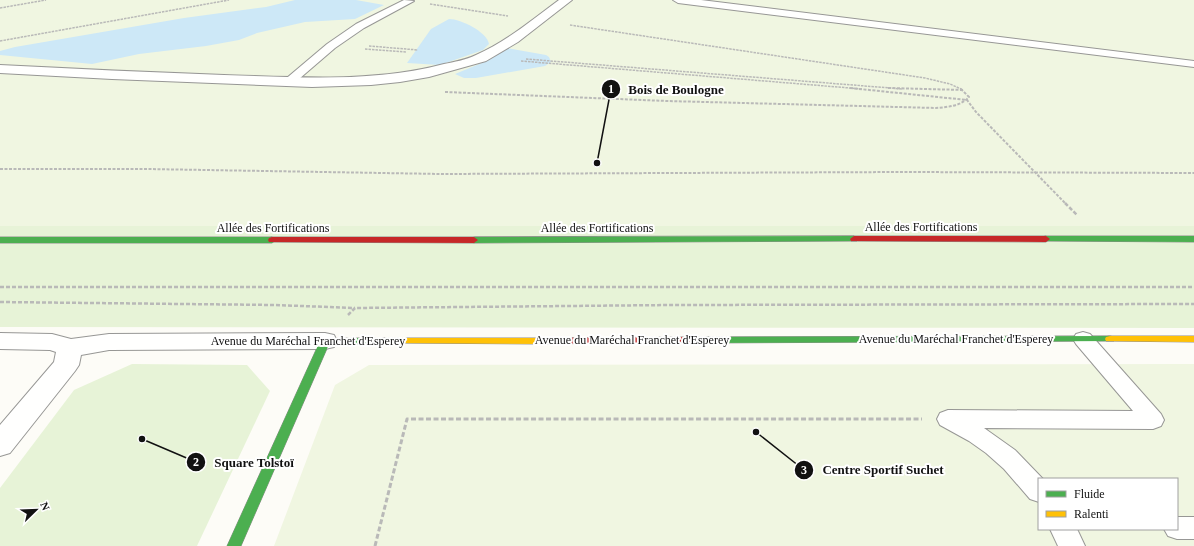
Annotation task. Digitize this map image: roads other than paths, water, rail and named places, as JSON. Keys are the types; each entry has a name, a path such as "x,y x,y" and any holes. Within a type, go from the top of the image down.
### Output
{"street":[{"path":"0,68 78,75 288,82 371,81 414,76 444,70 481,58 539,20 566,0"},
{"name":"Allée des Fortifications","path":"0,240 1194,239"},
{"name":"Avenue du Maréchal Franchet d'Esperey","path":"70,348 109,342 1194,339"},
{"path":"234,546 324,341"},
{"path":"0,342 52,342 70,348 66,365 0,445"}],"lane":[{"path":"678,0 1194,64"},
{"path":"288,82 333,45 360,26 409,1"},
{"path":"1038,491 1019,469 994,446 948,419 1153,420 1084,339"},
{"path":"1178,528 1194,528"},
{"path":"1064,530 1072,546"}],"water":[{"path":"295,0 356,0 384,5 355,19 305,22 257,33 239,40 206,46 139,54 92,64 0,55 0,51 15,47 184,18 266,7"},
{"path":"449,19 460,21 473,27 484,35 489,44 483,50 440,65 407,63 431,29"},
{"path":"506,48 546,55 549,57 551,62 545,66 476,78 464,78 455,74 489,60"}],"place":[{"name":"Bois de Boulogne","path":"597,163"},
{"name":"Centre Sportif Suchet","path":"756,432"},
{"name":"Square Tolstoï","path":"142,439"}]}
